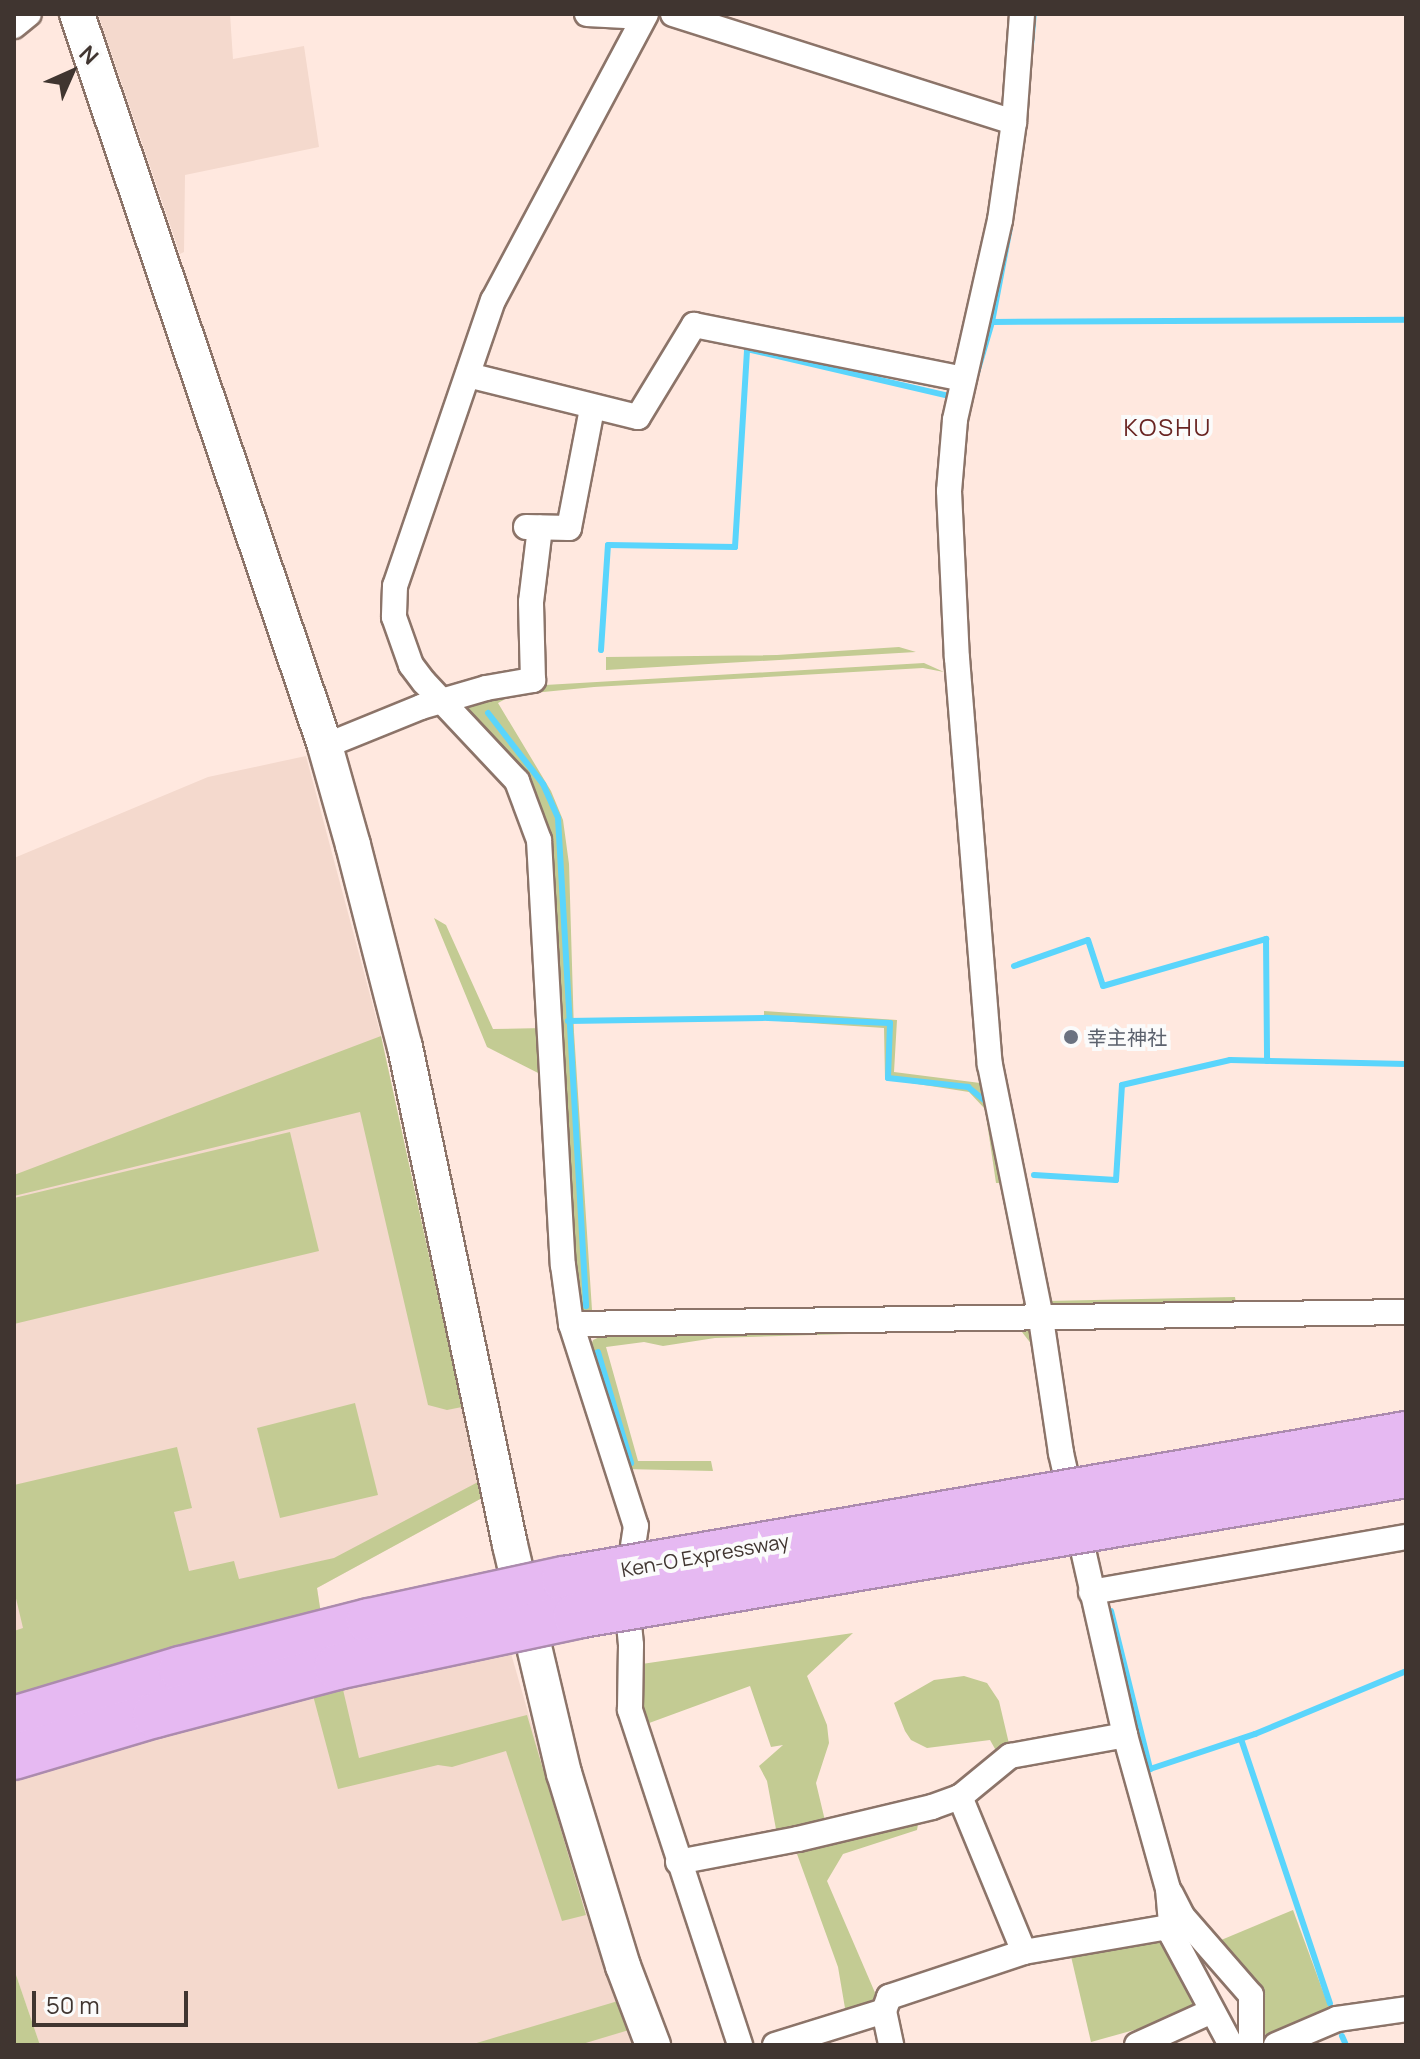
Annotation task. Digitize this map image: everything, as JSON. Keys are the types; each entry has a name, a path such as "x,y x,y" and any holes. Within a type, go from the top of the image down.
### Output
{"highway":[{"name":"Ken-O Expressway","path":"14,1719 181,1669 491,1594 1406,1434"},
{"name":"Ken-O Expressway","path":"14,1757 155,1715 337,1667 576,1616 1406,1475"}],"street":[{"path":"14,26 29,14"},
{"path":"77,14 325,746 405,1047 510,1545 564,1773 623,1966 653,2045"},
{"path":"587,14 645,16 493,300 395,586 394,617 411,665 517,781 539,840 563,1265 571,1324 636,1526 626,1592 631,1645 630,1710 740,2045"},
{"path":"673,14 1014,122"},
{"path":"1022,14 1014,122 1000,220 950,452 957,658 990,1065 1041,1319 1061,1453 1125,1735 1180,1926 1212,2011 1231,2045"},
{"path":"468,375 638,417 694,325 964,379"},
{"path":"325,746 421,707 486,688 533,680 533,528 569,528 592,408"},
{"path":"571,1324 1406,1312"},
{"path":"1091,1592 1406,1537"},
{"path":"678,1862 813,1836 932,1807 960,1797 1010,1756 1125,1735"},
{"path":"960,1797 1024,1952"},
{"path":"891,2045 884,2011 889,1997 1024,1952 1180,1926"},
{"path":"1180,1926 1251,1995 1251,2045"},
{"path":"1276,2045 1337,2019 1406,2009"},
{"path":"775,2045 884,2011"},
{"path":"1137,2045 1212,2011"}],"shaded area":[{"path":"98,14 230,14 233,59 304,46 319,147 185,175 184,252 180,254"},
{"path":"306,756 381,1036 482,1498 317,1588 321,1614 14,1700 14,858 208,777"},
{"path":"508,1643 585,1910 634,2045 40,2045 14,1969 14,1774"}],"green space":[{"path":"899,647 916,652 606,670 606,657 777,655"},
{"path":"924,663 944,672 923,668 594,687 513,695 498,703 551,791 563,820 569,864 574,1032 592,1310 1008,1308 1024,1303 1009,1183 996,1183 985,1109 969,1092 885,1079 884,1028 764,1020 764,1011 897,1020 894,1072 988,1084 1009,1182 1028,1301 1019,1313 588,1321 578,1315 571,1292 546,841 538,806 523,779 468,713 469,701 493,691 528,686"},
{"path":"434,918 446,925 493,1029 544,1028 546,1077 487,1047"},
{"path":"381,1036 462,1407 447,1410 428,1405 360,1112 14,1196 14,1175"},
{"path":"290,1132 319,1251 14,1324 14,1198"},
{"path":"1235,1297 1236,1304 1058,1313 1047,1301"},
{"path":"1024,1326 1030,1331 1032,1345 1022,1332 919,1332 715,1338 663,1346 644,1342 606,1347 638,1461 711,1461 713,1471 624,1469 587,1356 593,1340 604,1335"},
{"path":"355,1403 378,1495 280,1518 257,1428"},
{"path":"177,1447 192,1508 174,1512 189,1571 234,1561 239,1579 334,1558 478,1482 482,1498 317,1588 321,1614 14,1700 14,1631 23,1628 14,1590 14,1485"},
{"path":"853,1633 807,1676 827,1725 829,1743 816,1783 827,1829 778,1840 767,1781 759,1766 783,1745 771,1747 750,1686 641,1726 635,1665"},
{"path":"964,1676 987,1683 999,1701 1010,1748 999,1756 990,1740 927,1748 911,1740 905,1731 894,1703 934,1680"},
{"path":"341,1681 359,1758 527,1715 586,1915 562,1921 506,1751 452,1767 438,1765 338,1789 311,1688"},
{"path":"919,1819 917,1830 843,1854 827,1881 876,1995 866,2009 846,2014 838,1967 797,1854"},
{"path":"1293,1910 1331,2013 1273,2039 1261,2031 1214,1943"},
{"path":"1161,1938 1170,1942 1199,2012 1091,2042 1070,1952"},
{"path":"14,1969 40,2045 14,2045"},
{"path":"618,2001 629,2030 579,2045 470,2045"}],"waterway":[{"path":"1031,46 1034,14"},
{"path":"992,322 1010,228"},
{"path":"977,373 992,322 1406,320"},
{"path":"601,650 608,545 735,547 747,349 949,396"},
{"path":"488,713 543,784 558,818 586,1306"},
{"path":"1014,966 1088,940 1103,986 1266,939 1267,1061"},
{"path":"568,1021 768,1018 890,1023 888,1078 968,1087 989,1104"},
{"path":"1034,1175 1116,1180 1122,1085 1230,1060 1406,1064"},
{"path":"598,1352 631,1463"},
{"path":"1111,1611 1150,1769 1255,1734 1406,1671"},
{"path":"1241,1739 1330,2003"},
{"path":"1342,2036 1346,2045"}],"place":[{"name":"幸主神社","path":"1071,1037"}],"district":[{"name":"KOSHU","path":"1168,427"}]}
